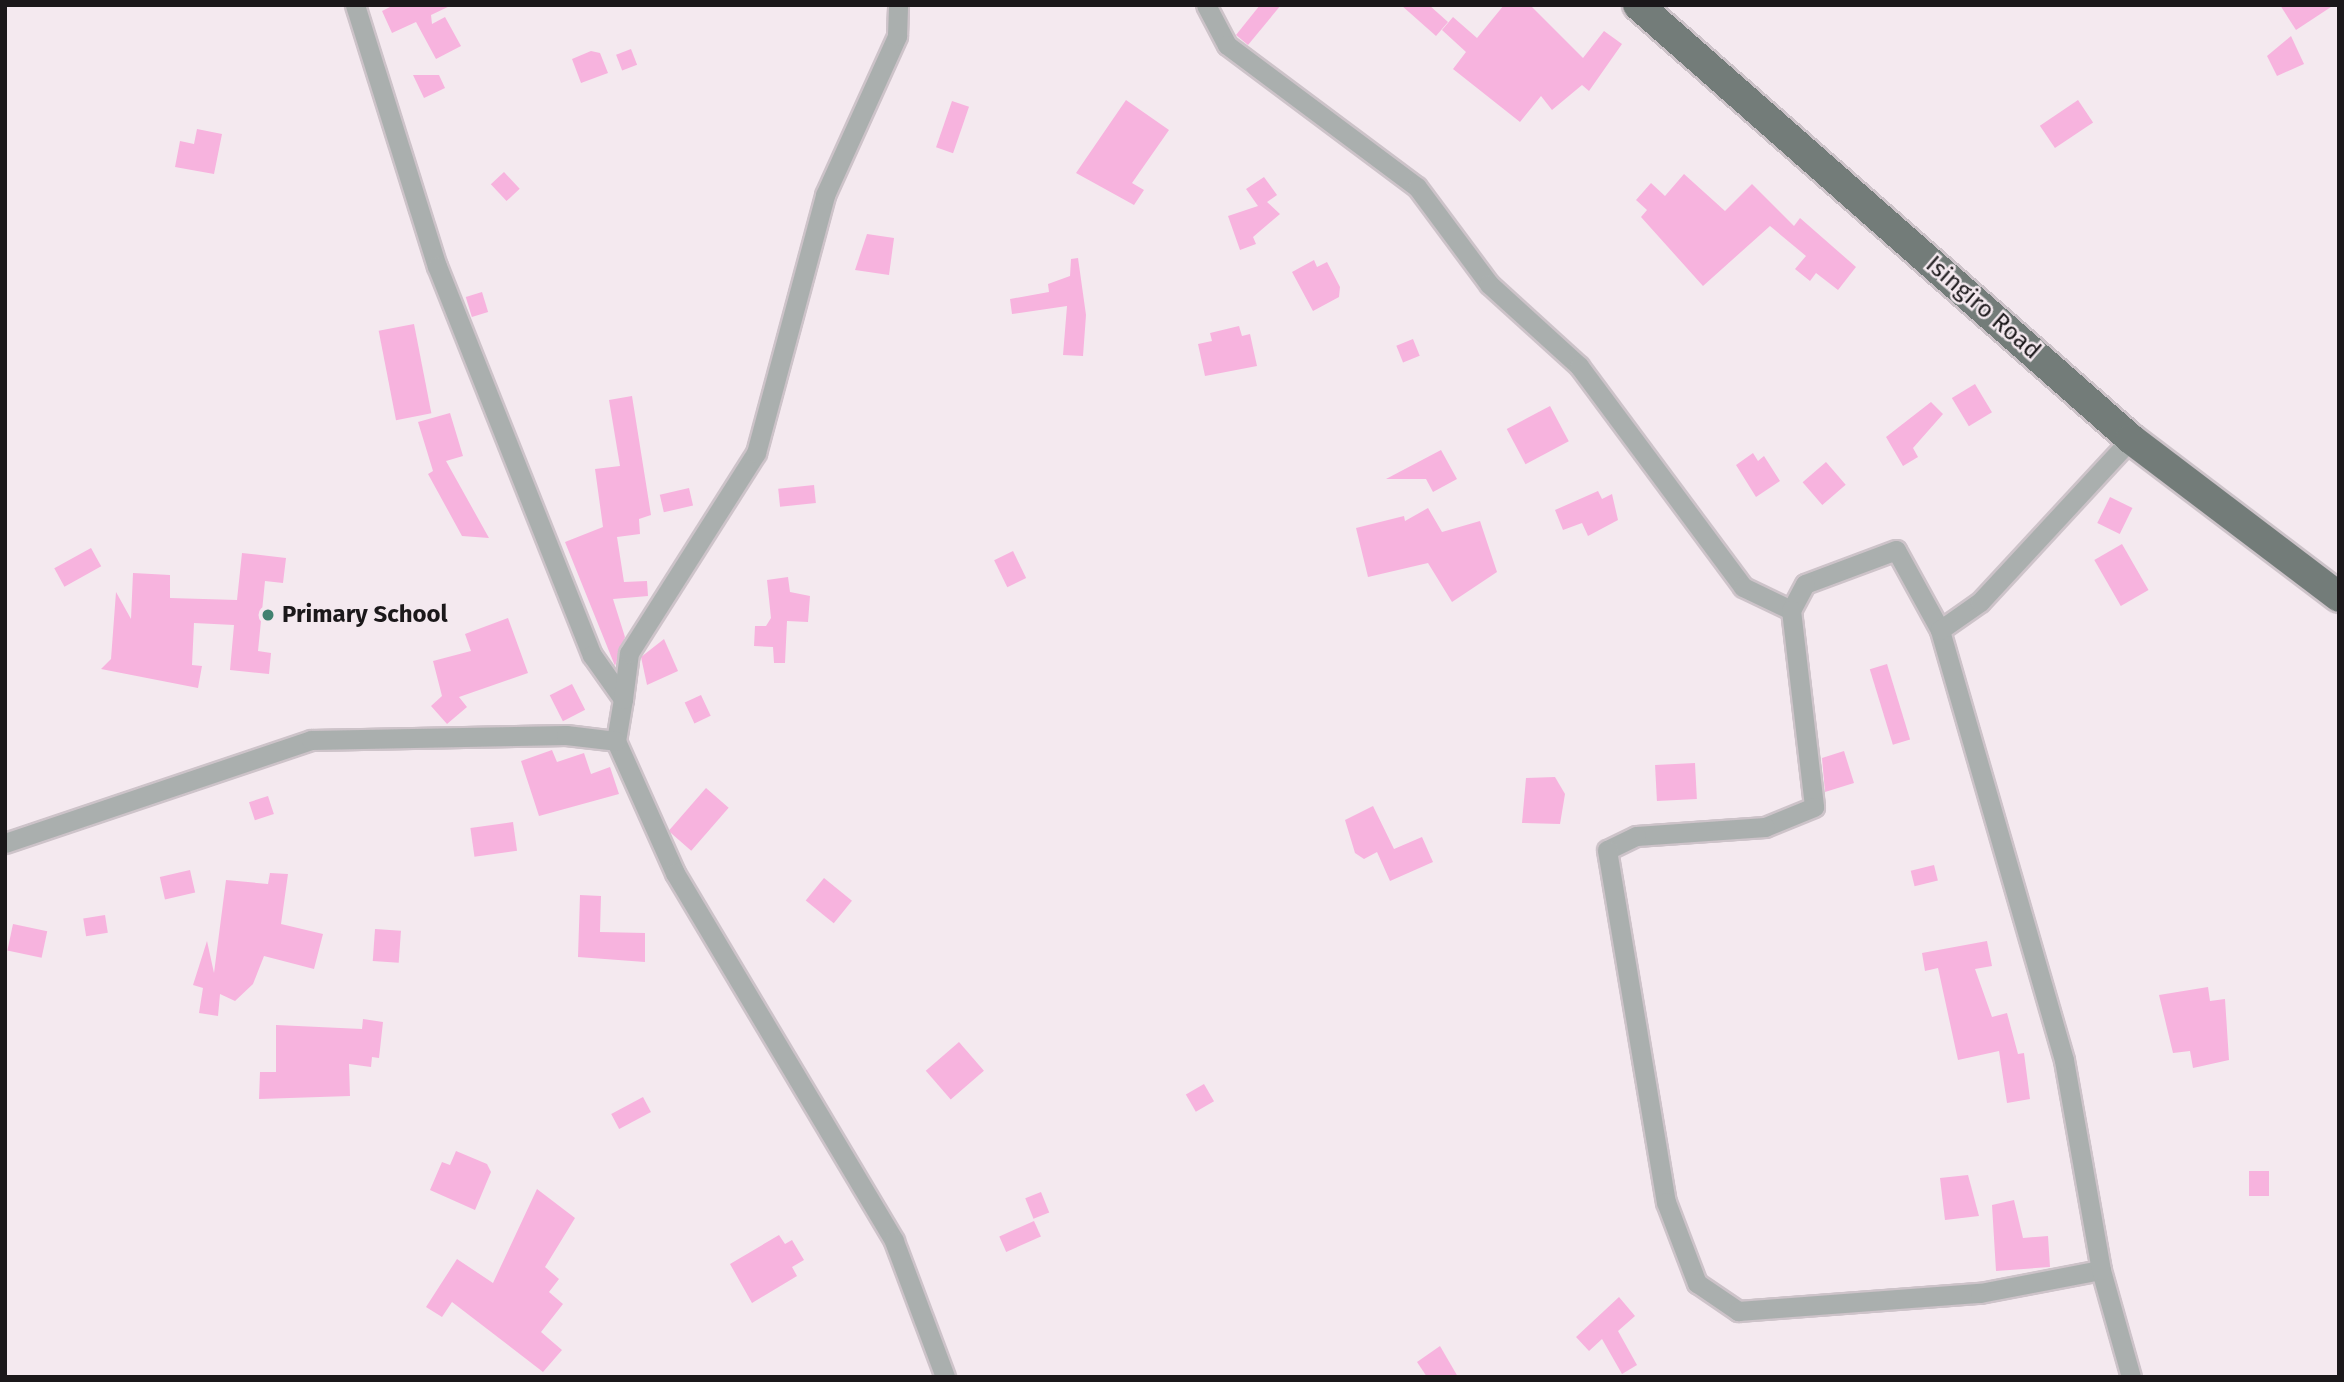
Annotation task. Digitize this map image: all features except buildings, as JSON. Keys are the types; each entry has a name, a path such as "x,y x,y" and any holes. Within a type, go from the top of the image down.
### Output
{"main road":[{"name":"Isingiro Road","path":"1639,5 2131,439 2339,597"}],"street":[{"path":"355,5 437,266 592,655 623,699"},
{"path":"898,5 897,36 825,195 756,453 629,653 616,741 674,873 894,1241 945,1377"},
{"path":"1206,5 1227,45 1417,187 1489,284 1579,366 1743,587 1791,610"},
{"path":"1940,630 1980,602 2131,439"},
{"path":"2101,1269 1980,1293 1738,1311 1697,1283 1666,1202 1607,850 1636,836 1765,827 1814,807 1791,610 1805,584 1896,550 1940,630 2064,1060 2101,1269 2131,1377"},
{"path":"5,843 311,740 565,735 616,741"}],"place":[{"name":"Primary School","path":"268,615"}]}
